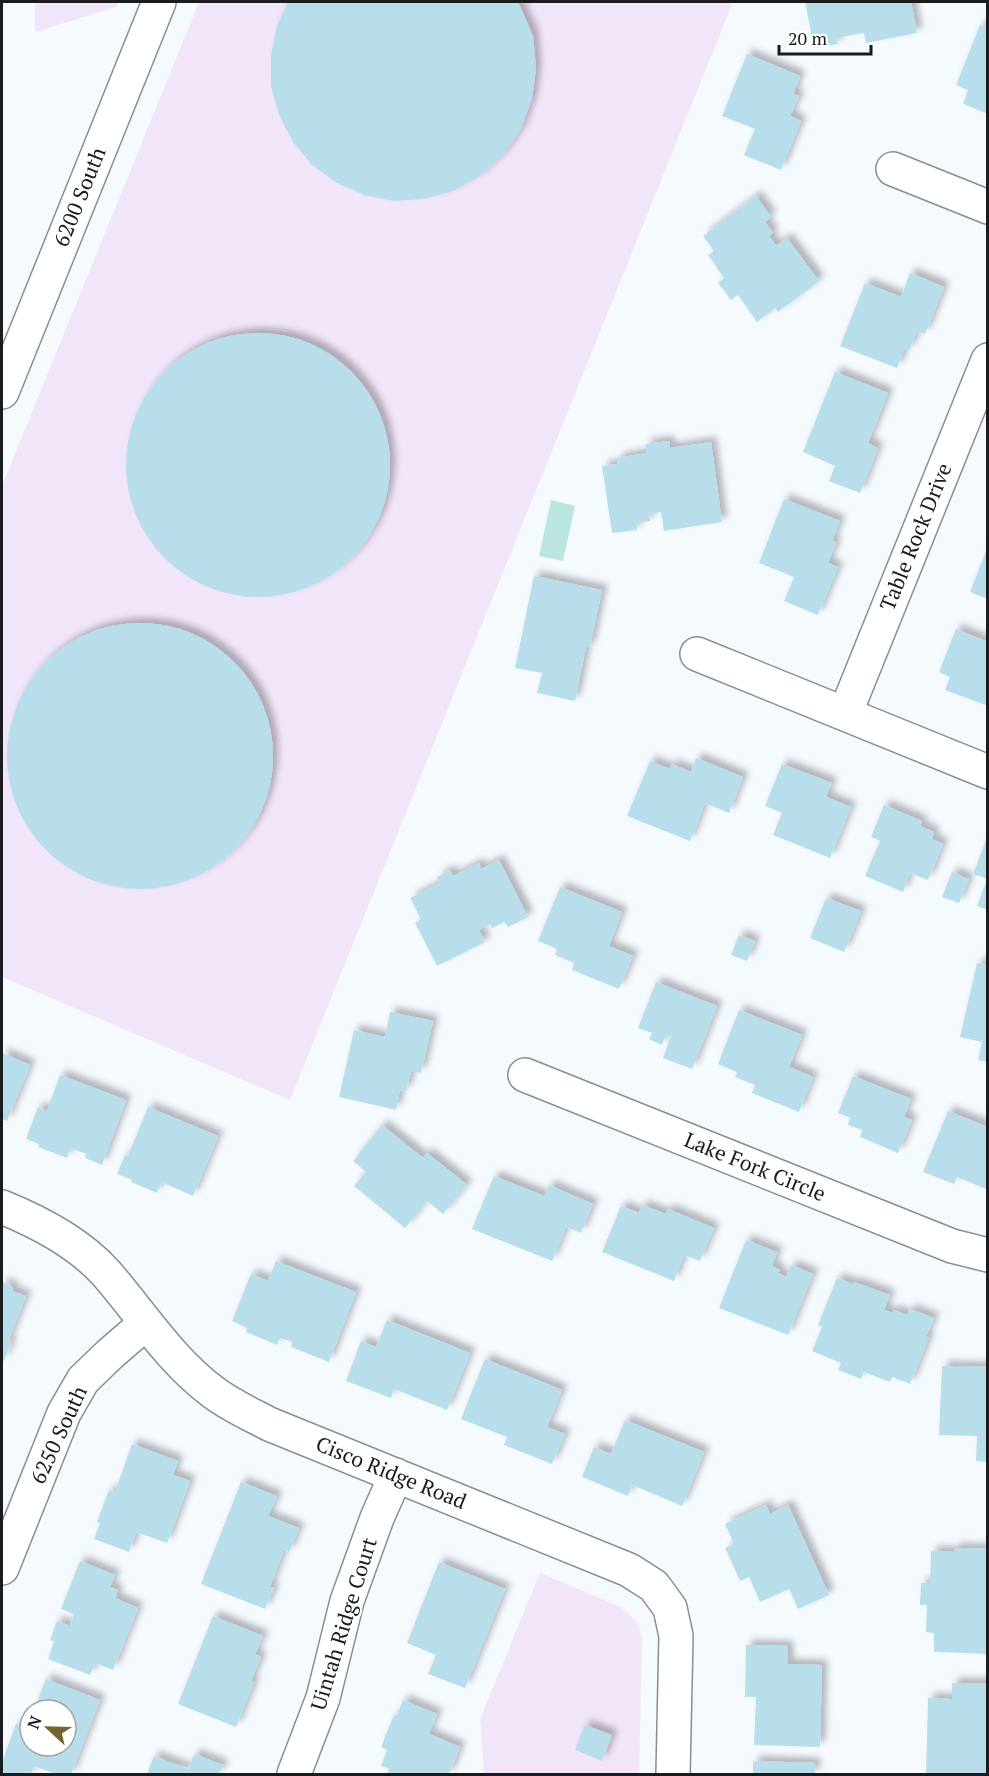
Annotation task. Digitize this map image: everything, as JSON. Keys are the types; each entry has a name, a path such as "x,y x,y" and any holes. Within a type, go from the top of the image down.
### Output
{"street":[{"name":"6200 South","path":"2,392 159,2"},
{"path":"893,169 987,207"},
{"name":"Table Rock Drive","path":"845,714 987,360"},
{"path":"698,654 987,772"},
{"name":"Lake Fork Circle","path":"525,1075 952,1246 987,1255"},
{"name":"Cisco Ridge Road","path":"2,1207 52,1230 82,1251 104,1271 190,1372 213,1392 241,1409 269,1424 629,1570 654,1586 670,1608 676,1636 672,1774"},
{"name":"6250 South","path":"2,1568 64,1413 83,1380 146,1323"},
{"name":"Uintah Ridge Court","path":"294,1774 323,1698 347,1600 377,1518 396,1475"}],"shaded area":[{"path":"35,2 118,2 116,7 35,32"},
{"path":"199,2 733,2 290,1100 2,977 2,486"},
{"path":"551,500 575,506 563,561 539,556"},
{"path":"540,1573 621,1607 637,1622 642,1636 639,1774 484,1774 480,1719"}],"building":[{"path":"288,2 518,2 533,36 536,68 532,99 521,129 503,155 480,176 453,191 424,199 394,201 364,195 337,183 312,165 293,142 279,115 271,86 271,55 277,26"},
{"path":"805,2 911,2 917,33 866,43 864,33 836,38 838,44 814,48"},
{"path":"980,25 988,28 988,114 963,104 968,90 956,85"},
{"path":"747,54 800,76 793,94 799,96 790,116 801,121 781,170 744,155 755,129 722,116"},
{"path":"756,196 771,217 765,222 773,233 769,236 776,246 787,238 819,281 778,312 775,308 757,322 738,295 731,300 718,283 724,278 708,255 714,251 703,236"},
{"path":"910,273 944,287 925,334 917,331 909,350 905,348 897,368 840,346 865,283 901,297"},
{"path":"245,333 271,333 296,338 320,348 352,371 368,391 380,414 388,439 390,465 388,491 380,516 368,539 352,559 332,575 296,592 271,597 245,597 220,592 196,582 164,559 148,539 131,503 126,478 126,452 131,427 141,403 164,371 184,355 220,338"},
{"path":"835,372 888,393 868,443 878,448 860,493 829,481 835,466 803,452"},
{"path":"669,441 670,448 711,442 722,522 664,531 661,512 649,514 650,521 636,523 637,530 612,533 602,466 618,464 617,458 647,453 645,444"},
{"path":"784,499 840,521 832,541 836,543 828,563 838,567 818,615 784,601 794,577 759,563"},
{"path":"988,549 988,599 970,592"},
{"path":"534,576 602,590 590,647 586,647 575,701 537,693 542,673 515,668"},
{"path":"140,623 166,626 191,634 214,646 234,662 250,682 262,705 270,730 273,756 270,782 262,807 250,830 234,850 214,866 191,878 166,886 140,889 114,886 89,878 66,866 46,850 30,830 18,807 10,782 7,756 10,730 18,705 30,682 46,662 66,646 89,634 114,626"},
{"path":"956,629 988,642 988,706 945,690 950,677 939,672"},
{"path":"696,758 743,777 729,813 705,803 690,841 627,816 650,761 670,769 672,764 691,772"},
{"path":"782,764 832,783 826,797 851,807 830,858 773,835 782,813 765,806"},
{"path":"884,805 922,821 920,826 934,832 932,839 943,844 928,880 910,873 903,892 865,876 880,841 871,837"},
{"path":"988,838 988,879 973,874"},
{"path":"499,860 528,917 508,927 504,922 492,928 490,924 479,930 485,942 437,966 415,923 421,919 410,898 440,883 437,877 450,870 453,876 479,863 481,869"},
{"path":"952,872 969,879 959,903 942,897"},
{"path":"988,880 988,910 977,906"},
{"path":"560,887 622,912 609,946 633,956 619,989 572,970 574,963 555,955 557,949 538,941"},
{"path":"826,898 861,911 844,952 810,938"},
{"path":"739,935 755,941 747,961 731,955"},
{"path":"977,963 988,965 988,1062 978,1060 982,1042 960,1037"},
{"path":"656,982 717,1006 692,1069 663,1058 671,1036 666,1035 662,1045 649,1039 652,1033 638,1028"},
{"path":"739,1010 802,1035 789,1067 813,1077 799,1112 752,1093 755,1085 735,1077 737,1072 718,1064"},
{"path":"390,1012 433,1021 421,1073 411,1071 406,1091 400,1090 396,1110 339,1097 354,1030 385,1037"},
{"path":"2,1053 30,1065 7,1121 2,1119"},
{"path":"60,1075 126,1100 102,1165 85,1158 86,1154 70,1148 67,1158 38,1147 39,1144 26,1139 38,1107 47,1111"},
{"path":"853,1076 911,1099 904,1117 912,1120 898,1153 860,1137 862,1130 848,1125 850,1118 838,1113"},
{"path":"148,1107 218,1136 193,1196 161,1182 157,1193 117,1174 125,1155 128,1156"},
{"path":"948,1111 988,1127 988,1190 957,1177 954,1184 923,1172"},
{"path":"382,1125 423,1158 427,1153 467,1185 443,1214 427,1201 405,1228 354,1186 366,1172 353,1161"},
{"path":"494,1176 544,1196 549,1185 593,1204 581,1233 566,1227 552,1261 472,1229"},
{"path":"642,1205 666,1214 668,1209 714,1228 700,1261 684,1255 674,1281 602,1252 621,1206 639,1213"},
{"path":"746,1240 777,1252 772,1266 780,1270 778,1273 786,1277 791,1265 813,1274 788,1335 719,1308"},
{"path":"276,1261 356,1292 329,1362 291,1347 292,1342 280,1338 277,1345 246,1332 247,1328 232,1321 251,1274 268,1281"},
{"path":"837,1278 890,1295 884,1310 893,1313 894,1310 907,1315 910,1309 934,1318 910,1384 892,1377 890,1382 864,1372 861,1379 838,1370 841,1363 812,1351 822,1327 818,1325"},
{"path":"2,1282 13,1287 12,1291 26,1296 8,1341 11,1342 4,1361 2,1361"},
{"path":"387,1320 470,1353 447,1410 394,1389 391,1398 346,1381 361,1341 376,1347"},
{"path":"485,1359 562,1390 547,1427 565,1434 552,1464 504,1445 507,1437 461,1419"},
{"path":"942,1366 988,1367 988,1462 976,1461 977,1436 939,1435"},
{"path":"625,1420 704,1452 682,1506 632,1485 628,1496 582,1477 594,1447 611,1454"},
{"path":"132,1444 178,1461 173,1475 190,1481 167,1543 136,1532 129,1552 94,1539 100,1523 97,1522 109,1490 115,1492"},
{"path":"241,1482 277,1496 268,1516 299,1528 289,1552 284,1550 270,1587 274,1588 265,1609 201,1584"},
{"path":"766,1505 770,1514 788,1505 829,1595 798,1609 789,1589 760,1602 749,1577 740,1581 725,1548 734,1544 725,1524"},
{"path":"955,1548 988,1549 988,1654 934,1652 934,1633 926,1632 927,1605 920,1605 921,1583 930,1583 931,1551 954,1552"},
{"path":"80,1561 115,1575 110,1587 118,1590 115,1598 138,1608 113,1670 95,1663 90,1675 48,1659 54,1642 50,1640 57,1621 70,1626 74,1614 61,1609"},
{"path":"439,1562 505,1589 465,1688 428,1674 436,1655 407,1643"},
{"path":"213,1616 263,1636 255,1654 261,1657 251,1681 254,1682 236,1727 178,1704"},
{"path":"746,1645 788,1646 788,1664 822,1665 820,1747 754,1745 756,1697 745,1697"},
{"path":"46,1679 100,1700 78,1756 78,1698 39,1698"},
{"path":"952,1683 988,1683 988,1774 926,1774 928,1698 952,1699"},
{"path":"403,1700 437,1714 429,1734 460,1747 449,1774 387,1774 389,1769 381,1766 387,1750 381,1747"},
{"path":"16,1724 18,1725 18,1758 77,1758 71,1774 55,1774 34,1766 31,1774 2,1772 2,1762"},
{"path":"585,1725 612,1735 602,1761 575,1750"},
{"path":"194,1754 223,1765 219,1774 147,1774 154,1756 188,1769"},
{"path":"753,1761 815,1763 815,1774 753,1774"}]}
